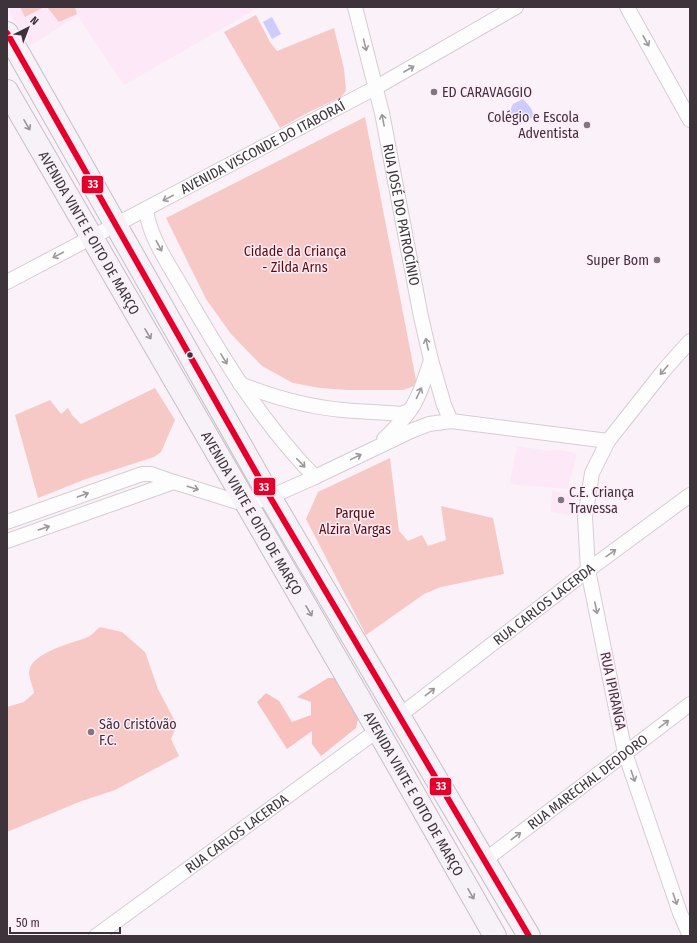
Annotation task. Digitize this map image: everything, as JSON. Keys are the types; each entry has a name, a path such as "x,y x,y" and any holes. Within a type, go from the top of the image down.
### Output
{"main road":[{"name":"AVENIDA VINTE E OITO DE MARÇO","path":"7,33 270,497 530,936"},
{"name":"AVENIDA VINTE E OITO DE MARÇO","path":"7,91 378,730 495,936"}],"street":[{"name":"RUA JOSÉ DO PATROCÍNIO","path":"355,7 382,113 421,317 431,360 450,421"},
{"name":"AVENIDA VISCONDE DO ITABORAÍ","path":"7,282 375,88 516,7"},
{"path":"627,7 690,120"},
{"path":"146,210 148,222 158,245 240,384 280,438 297,459 315,477"},
{"name":"RUA IPIRANGA","path":"690,341 665,369 608,441 592,474 585,516 588,570 625,753 680,913 690,936"},
{"path":"378,446 403,420 409,411 422,386 431,360"},
{"path":"240,384 283,399 342,410 401,414 409,411"},
{"path":"7,522 142,474 150,474 247,505 270,497 315,477 378,446 429,424 450,421 608,441"},
{"path":"7,540 174,482"},
{"name":"RUA CARLOS LACERDA","path":"399,716 588,570 690,495"},
{"name":"RUA MARECHAL DEODORO","path":"485,860 690,704"},
{"name":"RUA CARLOS LACERDA","path":"96,936 378,730"}],"shaded area":[{"path":"7,7 260,7 124,85 78,16 29,46"},
{"path":"517,446 550,451 559,450 572,452 577,455 569,483 570,489 517,485 510,483"},
{"name":"C.E. Criança Travessa","path":"552,491 572,494 570,515 551,512"},
{"path":"328,678 334,678 358,719 356,728 321,756 312,744 312,731 287,749 257,702 266,693 279,701 292,722 311,715 311,702 297,697"}],"green space":[{"path":"20,7 44,7 25,17"},
{"path":"47,7 75,7 77,14 59,22"},
{"path":"256,15 270,42 277,51 334,28 344,69 346,91 341,97 280,128 224,32"},
{"name":"Cidade da Criança - Zilda Arns","path":"365,117 417,385 403,390 347,390 320,388 293,383 262,366 231,334 206,299 166,218"},
{"path":"155,388 175,420 161,452 154,457 86,479 38,498 15,415 50,400 61,414 68,408 72,415 81,424"},
{"name":"Parque Alzira Vargas","path":"390,458 399,531 408,541 422,535 428,546 446,540 441,506 493,518 504,574 441,587 424,594 366,635 306,519 318,492"},
{"name":"São Cristóvão F.C.","path":"100,627 122,632 145,652 158,689 177,725 171,739 179,756 115,790 79,802 7,832 7,707 24,702 34,693 29,672 31,665 37,659 63,645 88,637"}],"water":[{"path":"272,17 281,34 272,39 263,22"},
{"path":"523,99 531,108 534,116 526,122 517,121 510,111 513,104"}],"transit line":[{"name":"33","path":"7,33 270,497 529,936"}],"place":[{"name":"ED CARAVAGGIO","path":"434,92"},
{"name":"Colégio e Escola Adventista","path":"587,125"},
{"name":"Super Bom","path":"657,260"},
{"name":"C.E. Criança Travessa","path":"561,500"},
{"name":"São Cristóvão F.C.","path":"91,732"}]}
